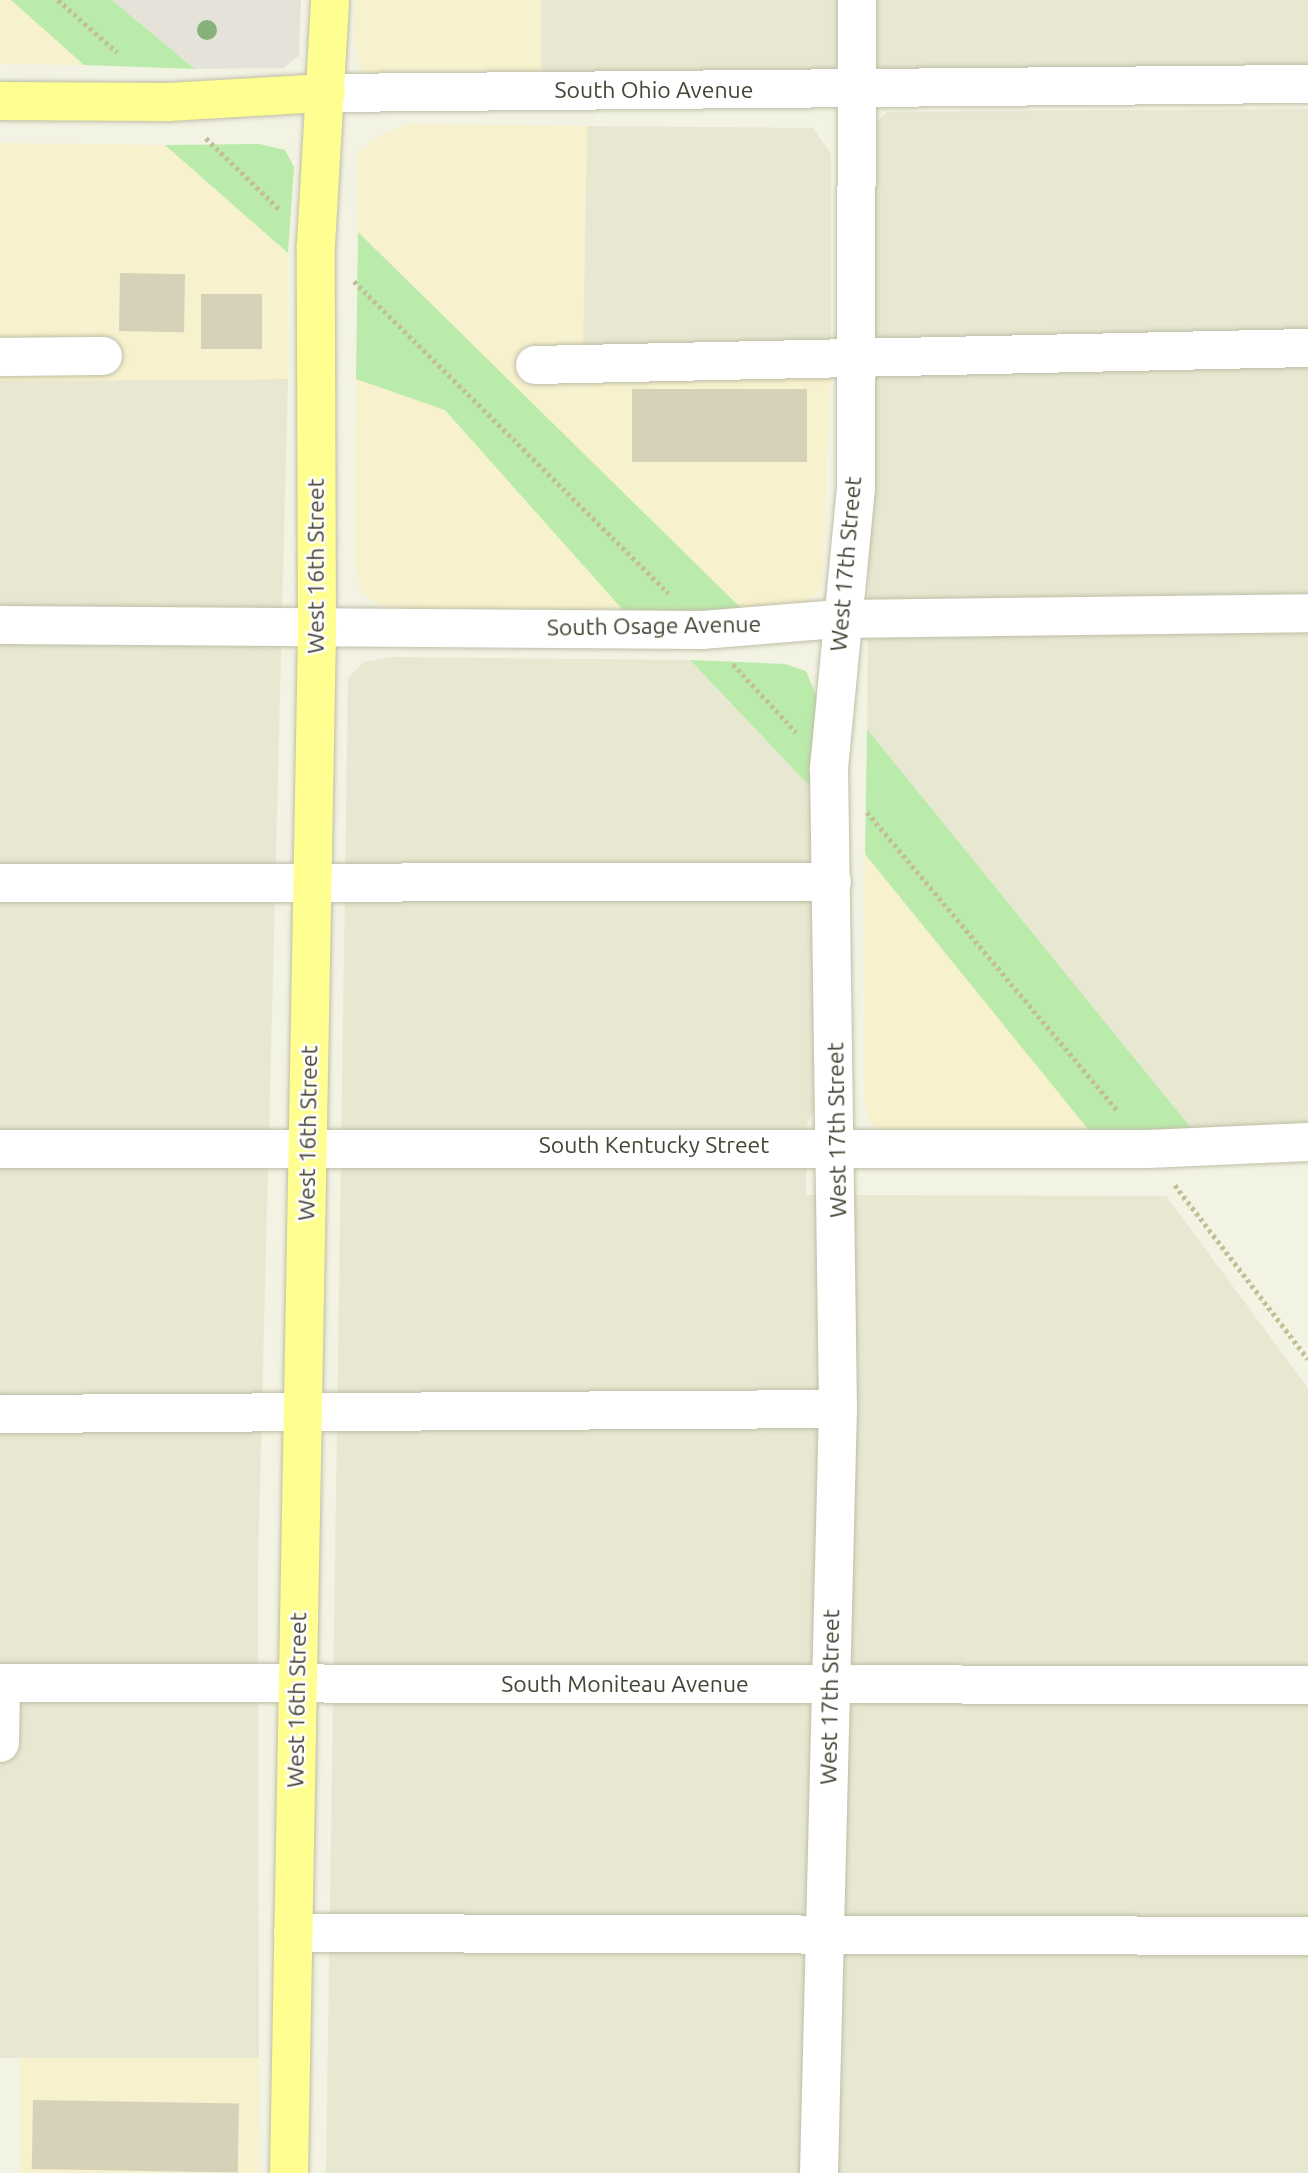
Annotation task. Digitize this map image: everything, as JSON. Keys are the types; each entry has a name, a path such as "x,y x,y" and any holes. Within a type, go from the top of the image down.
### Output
{"main road":[{"name":"West 16th Street","path":"289,2173 317,626 316,245 330,0"},
{"name":"South Ohio Avenue","path":"0,101 168,102 326,93"}],"street":[{"name":"West 17th Street","path":"820,2173 838,1409 838,1144 829,768 841,619 856,489 857,0"},
{"name":"South Ohio Avenue","path":"326,93 1308,84"},
{"path":"536,365 1308,348"},
{"path":"0,358 103,356"},
{"name":"South Osage Avenue","path":"0,625 702,630 841,619 1308,613"},
{"path":"0,883 312,878 832,882"},
{"name":"South Kentucky Street","path":"0,1149 838,1144 1148,1149 1308,1142"},
{"path":"0,1413 838,1409"},
{"path":"0,1683 0,1743"},
{"name":"South Moniteau Avenue","path":"0,1683 1308,1685"},
{"path":"293,1933 1308,1936"}],"path":[{"path":"58,0 117,52"},
{"path":"205,138 290,219"}],"shaded area":[{"path":"0,0 11,0 84,65 0,64"},
{"path":"112,0 301,0 299,56 283,68 195,69"},
{"path":"355,0 541,0 541,83 382,82 362,70 354,43"},
{"path":"541,0 1308,0 1308,83 541,83"},
{"path":"1308,109 1308,1134 1196,1134 867,729 873,125 887,112"},
{"path":"410,124 587,126 583,359 831,360 822,588 799,611 745,612 358,232 358,153 377,136"},
{"path":"587,126 813,128 831,154 831,360 582,359"},
{"path":"0,143 165,145 288,253 288,379 0,381"},
{"path":"288,379 258,1565 259,2059 0,2058 0,381"},
{"path":"356,379 445,410 623,610 384,608 361,592 355,565"},
{"path":"392,657 690,660 819,796 821,1098 807,1124 806,1195 1166,1196 1308,1388 1308,2173 326,2173 348,678 364,662"},
{"path":"865,854 1096,1139 892,1135 871,1125 865,1105"},
{"path":"20,2058 259,2058 259,2173 20,2173"}],"green space":[{"path":"11,0 112,0 195,69 84,65"},
{"path":"260,144 285,150 294,167 288,253 165,145"},
{"path":"358,232 745,612 623,610 445,410 356,379"},
{"path":"690,660 785,664 806,671 818,700 819,796"},
{"path":"867,729 1196,1134 1096,1139 865,854"}],"building":[{"path":"120,273 185,274 184,332 119,331"},
{"path":"201,294 262,294 262,349 201,349"},
{"path":"632,389 807,389 807,462 632,462"},
{"path":"33,2100 239,2104 238,2173 32,2169"}]}
